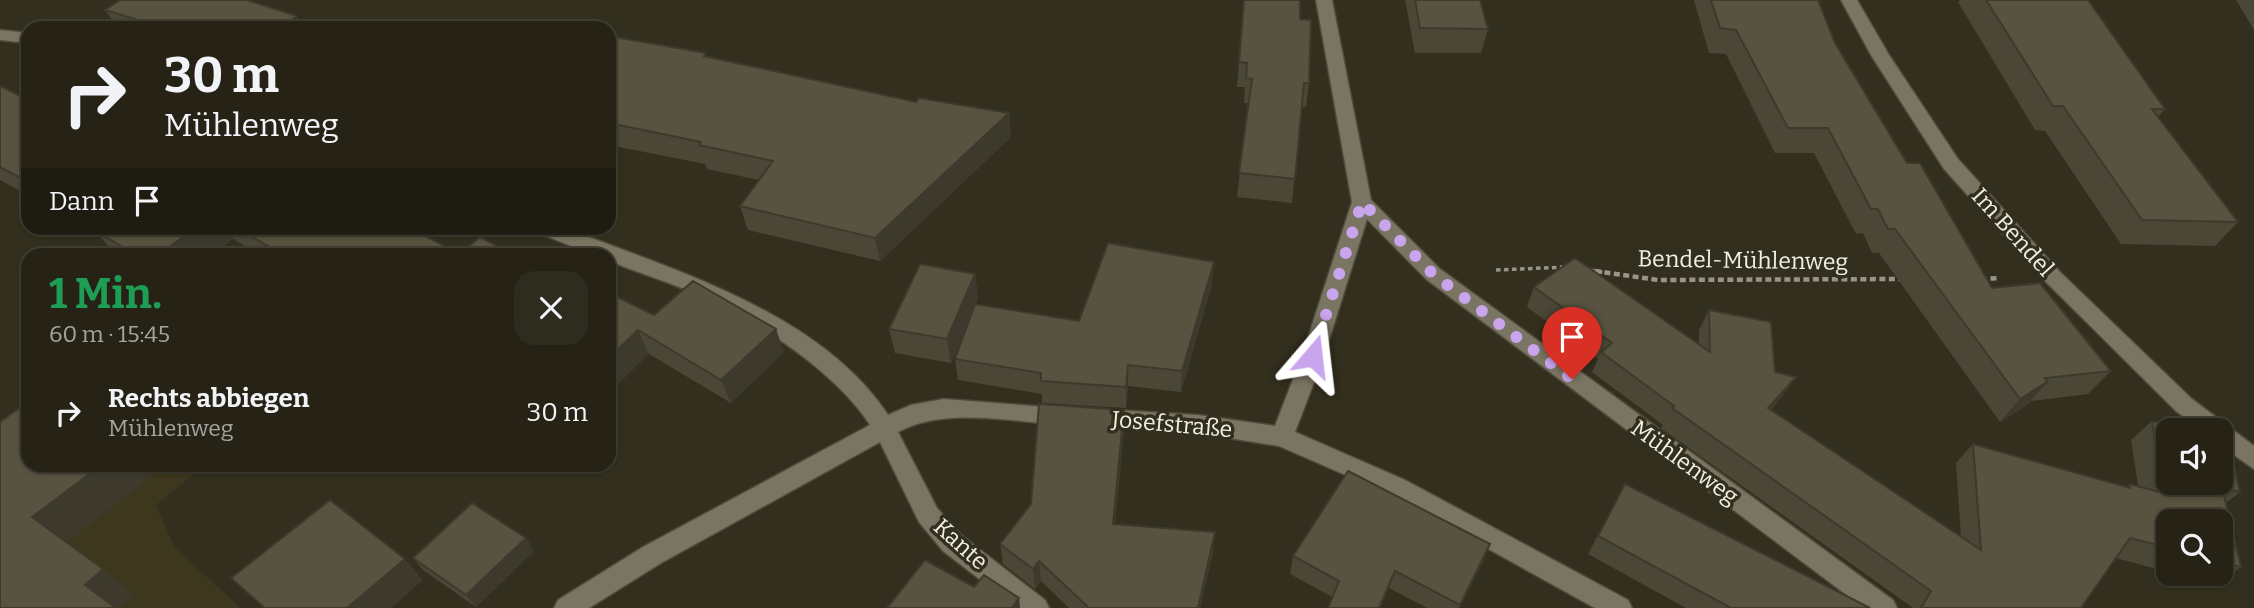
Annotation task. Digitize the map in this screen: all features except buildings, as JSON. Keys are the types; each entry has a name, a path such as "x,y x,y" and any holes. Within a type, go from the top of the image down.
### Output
{"street":[{"path":"1282,437 1313,356 1362,202 1324,0"},
{"name":"Im Bendel","path":"1849,0 1880,55 1951,164 2054,278 2201,418"},
{"path":"0,35 21,37"},
{"name":"Mühlenweg","path":"1362,202 1433,274 1884,608"},
{"name":"Kante","path":"564,235 597,248"},
{"name":"Kante","path":"616,255 732,301 799,343 862,394 884,428 928,515 952,543 1036,608"},
{"name":"Josefstraße","path":"567,608 652,555 884,428 911,414 944,408 1198,424 1282,437 1397,487 1619,608"},
{"name":"Im Bendel","path":"2233,443 2254,459"}],"path":[{"name":"Bendel-Mühlenweg","path":"1433,274 1564,267 1658,280 1904,279"},
{"path":"1972,279 2054,278"}],"shaded area":[{"path":"0,434 21,458 21,472 197,472 156,505 175,548 241,608 0,608"}],"route":[{"path":"1313,356 1362,202 1433,274 1572,379"}]}
